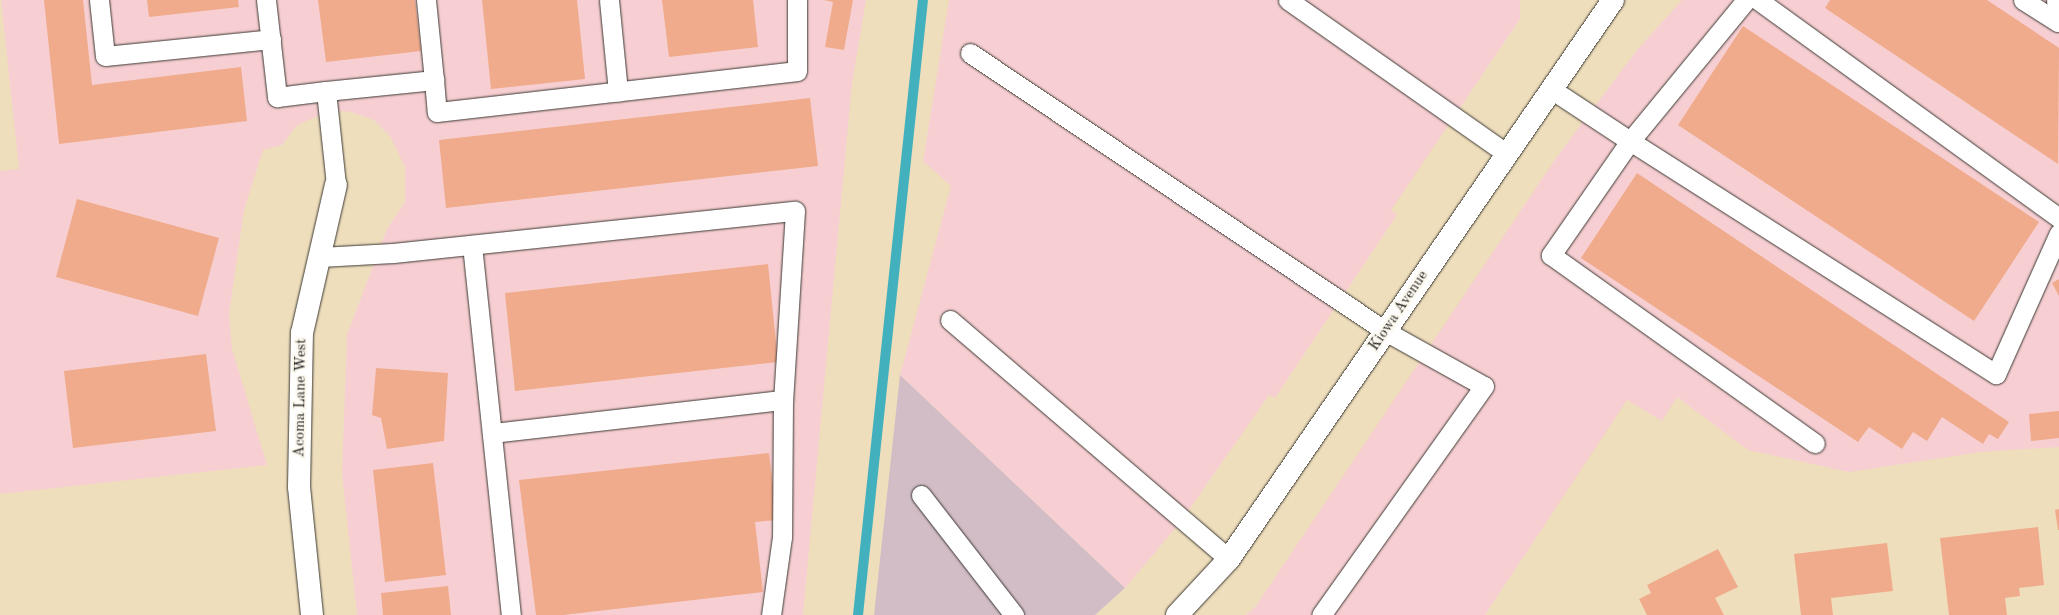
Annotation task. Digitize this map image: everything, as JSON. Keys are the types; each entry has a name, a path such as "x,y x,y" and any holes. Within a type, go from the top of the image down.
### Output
{"street":[{"name":"Kiowa Avenue","path":"1177,615 1229,559 1613,0"},
{"name":"Acoma Lane West","path":"312,615 299,487 302,341 336,185"}],"lane":[{"path":"99,0 105,56 271,38"},
{"path":"266,0 277,97 434,80"},
{"path":"426,0 438,112 797,71 797,0"},
{"path":"609,0 618,92"},
{"path":"1288,0 1507,154"},
{"path":"1746,0 1630,141 1551,255 1815,443"},
{"path":"1758,0 2059,218"},
{"path":"2023,0 2058,22 2056,0"},
{"path":"970,53 1385,331 1484,386 1321,615"},
{"path":"1551,89 1996,374 2059,233"},
{"path":"326,91 336,185"},
{"path":"320,257 472,245 795,210 783,400 782,537 771,615"},
{"path":"472,245 511,615"},
{"path":"950,320 1229,559"},
{"path":"492,433 783,400"},
{"path":"921,495 1014,615"}],"shaded area":[{"path":"1,0 866,0 852,83 803,615 357,615 342,473 347,335 387,229 405,202 405,167 390,136 374,120 351,112 332,110 313,118 296,126 282,145 263,150 244,210 229,314 232,349 267,465 0,494 0,171 19,169"},
{"path":"949,0 1520,0 1520,19 1391,210 1397,215 1275,398 1269,395 1179,524 1125,588 900,375 951,186 923,161"},
{"path":"1682,0 2059,0 2059,447 1981,452 1849,472 1748,450 1677,397 1662,421 1627,400 1485,615 1246,615 1256,606 1556,158 1637,50"},
{"path":"900,375 1125,588 1095,615 874,615"}],"building":[{"path":"44,0 83,0 92,85 241,67 247,121 59,144"},
{"path":"147,0 238,0 239,7 149,17"},
{"path":"318,0 415,0 421,51 326,62"},
{"path":"482,0 577,0 585,79 491,89"},
{"path":"662,0 753,0 758,47 669,57"},
{"path":"824,0 853,0 844,50 825,47 833,2"},
{"path":"1830,0 1987,0 2059,48 2058,164 1825,8"},
{"path":"1743,26 2039,222 1974,321 1678,125"},
{"path":"810,98 818,166 446,208 439,140"},
{"path":"1637,173 2009,422 1998,439 1989,434 1983,444 1942,417 1927,441 1913,432 1902,449 1869,427 1858,442 1581,258"},
{"path":"77,199 219,238 198,316 56,277"},
{"path":"768,264 778,362 515,391 505,293"},
{"path":"2059,279 2059,296 2052,283"},
{"path":"206,354 216,431 73,448 64,371"},
{"path":"376,368 448,373 444,441 387,449 381,418 372,415"},
{"path":"2059,411 2059,438 2031,441 2029,414"},
{"path":"769,453 777,520 755,522 763,592 563,615 536,615 519,480"},
{"path":"433,463 446,575 385,582 373,470"},
{"path":"2059,509 2059,530 2058,530 2055,510"},
{"path":"2038,527 2044,585 2019,588 2020,596 2005,598 2007,615 1949,615 1940,538"},
{"path":"1887,543 1893,591 1831,598 1833,615 1801,615 1794,554"},
{"path":"1718,549 1738,587 1715,598 1724,615 1647,615 1639,599 1651,593 1647,585"},
{"path":"448,586 451,615 383,615 381,593"}],"waterway":[{"path":"858,615 923,0"}]}
